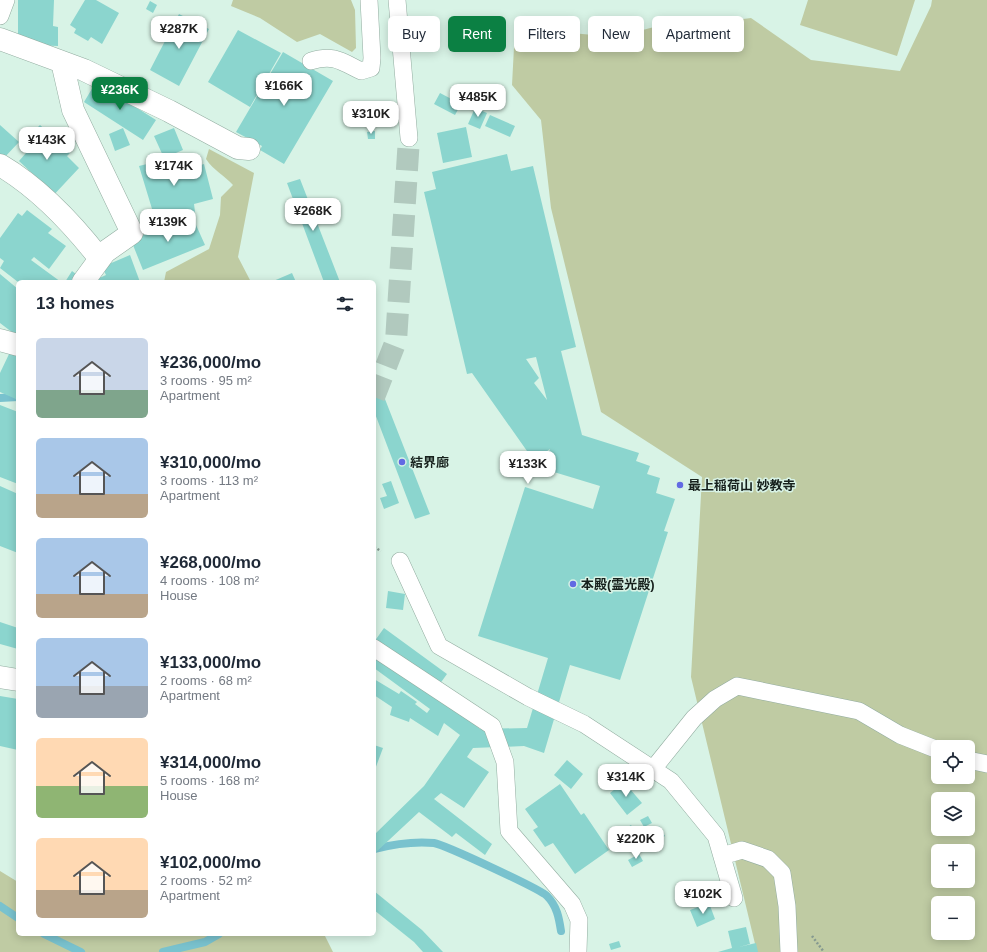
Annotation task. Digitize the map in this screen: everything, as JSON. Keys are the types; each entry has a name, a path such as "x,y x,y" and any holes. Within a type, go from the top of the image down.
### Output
{"street":[{"path":"0,39 84,70 169,111 238,148 249,149"},
{"path":"62,62 73,110 132,233 105,252 84,280"},
{"path":"0,165 33,189 76,228 100,258"},
{"path":"0,340 16,344"},
{"path":"0,676 16,680"}],"lane":[{"path":"0,16 6,0"},
{"path":"310,61 325,57 342,62 361,72 371,68 372,58 369,0"},
{"path":"397,0 409,138"},
{"path":"400,561 440,646 528,696 584,724 671,781 716,836 734,898"},
{"path":"376,649 492,726 506,762 509,831 572,904 579,920 578,952"},
{"path":"653,769 694,718 715,699 737,686 859,710 900,735 931,747"},
{"path":"975,761 987,764"},
{"path":"722,856 742,850 768,859 782,873 787,906 789,952"}],"green space":[{"path":"233,0 351,0 355,10 356,48 352,52 320,34 297,42 260,18 231,6"},
{"path":"808,0 915,0 897,56 800,25"},
{"path":"932,0 987,0 987,952 757,952 691,677 702,477 601,412 551,208 541,120 512,85 514,47 514,52 580,52 580,34 588,35 588,52 644,52 644,30 652,28 652,52 744,52 744,19 751,18 811,60 900,71 931,6"},
{"path":"209,149 254,173 238,257 250,280 164,280 166,272 209,249 220,215 221,197 233,185 212,167 206,159"},
{"path":"0,871 16,881 16,936 325,936 333,952 0,952"}],"building":[{"path":"18,0 54,0 53,26 58,27 58,46 32,45 32,39 18,39"},
{"path":"85,0 96,0 119,13 102,44 91,37 88,41 74,33 76,29 70,25"},
{"path":"150,1 157,5 153,13 146,9"},
{"path":"179,14 209,29 179,86 150,70"},
{"path":"238,30 281,53 250,107 208,82"},
{"path":"283,52 333,81 284,164 260,150 262,146 236,132"},
{"path":"96,82 156,120 143,140 84,102"},
{"path":"440,93 461,104 455,115 434,104"},
{"path":"475,108 487,113 480,129 468,124"},
{"path":"490,115 515,126 510,137 485,126"},
{"path":"0,125 19,142 3,159 0,157"},
{"path":"40,125 70,153 67,156 79,168 50,199 37,178 19,161 26,153 19,146"},
{"path":"466,127 472,157 443,163 437,133"},
{"path":"123,128 130,145 115,151 109,134"},
{"path":"174,128 183,150 164,158 154,136"},
{"path":"375,131 375,139 368,139 367,132"},
{"path":"160,153 162,162 178,158 182,171 204,164 213,199 194,204 195,212 156,222 139,166 151,163 149,154"},
{"path":"507,154 511,171 533,166 576,347 561,351 582,435 639,453 636,461 650,466 647,474 660,478 656,493 675,499 664,531 668,532 620,680 570,665 544,753 524,746 473,748 467,757 489,772 464,808 441,793 434,799 492,844 485,855 456,833 452,837 419,812 376,852 376,833 424,786 460,735 444,723 438,736 410,718 409,722 390,715 392,707 376,696 376,680 399,694 401,691 417,702 415,704 427,713 430,709 376,669 376,639 384,628 447,674 434,692 480,729 527,728 548,658 478,636 525,487 593,509 600,486 544,469 550,449 534,461 472,373 467,374 424,192 436,189 432,172","holes":["536,357 547,400 534,383 539,378 526,359"]},
{"path":"300,179 339,280 323,280 287,183"},
{"path":"27,210 52,229 48,233 66,246 49,269 34,257 31,260 58,280 16,280 0,268 4,261 0,258 0,238 18,213 22,216"},
{"path":"192,216 205,245 143,270 131,240"},
{"path":"130,255 139,280 95,280 106,275 102,267"},
{"path":"72,271 80,277 78,280 66,280"},
{"path":"292,273 295,280 276,280"},
{"path":"0,274 16,287 16,335 0,323"},
{"path":"10,352 16,355 16,399 0,392 0,373"},
{"name":"結界廊","path":"376,376 430,514 415,519 376,416"},
{"path":"0,405 16,411 16,483 0,477"},
{"path":"391,481 399,503 384,509 380,498 387,496 382,484"},
{"path":"0,486 16,493 16,552 0,546"},
{"path":"388,591 405,594 403,610 386,608"},
{"path":"0,622 16,627 16,648 0,644"},
{"path":"0,696 16,699 16,750 0,746"},
{"path":"376,746 383,748 376,767"},
{"path":"567,760 583,774 571,789 554,775"},
{"path":"624,782 642,803 627,815 610,793"},
{"path":"560,784 581,815 584,813 609,850 575,874 553,843 545,847 533,830 538,827 525,809"},
{"path":"648,816 652,823 644,827 640,820"},
{"path":"631,825 637,835 628,840 623,830"},
{"path":"659,826 665,836 658,840 652,831"},
{"path":"639,854 643,861 632,867 628,860"},
{"path":"376,893 422,930 443,952 423,952 414,942 376,912"},
{"path":"709,903 715,919 697,927 690,910"},
{"path":"746,927 750,944 739,947 756,943 758,952 718,952 732,948 728,931"},
{"path":"619,941 621,947 611,950 609,944"}],"waterway":[{"path":"0,398 16,397"},
{"path":"376,849 404,843 426,842 434,843 455,851 511,877 547,896 555,908 561,931"},
{"path":"0,906 16,917"},
{"path":"48,936 81,952"},
{"path":"163,952 205,942 216,936"}],"tunnel":[{"path":"376,392 396,341 409,138"}],"place":[{"name":"結界廊","path":"402,462"},
{"name":"最上稲荷山 妙教寺","path":"680,485"},
{"name":"本殿(霊光殿)","path":"573,584"}]}
